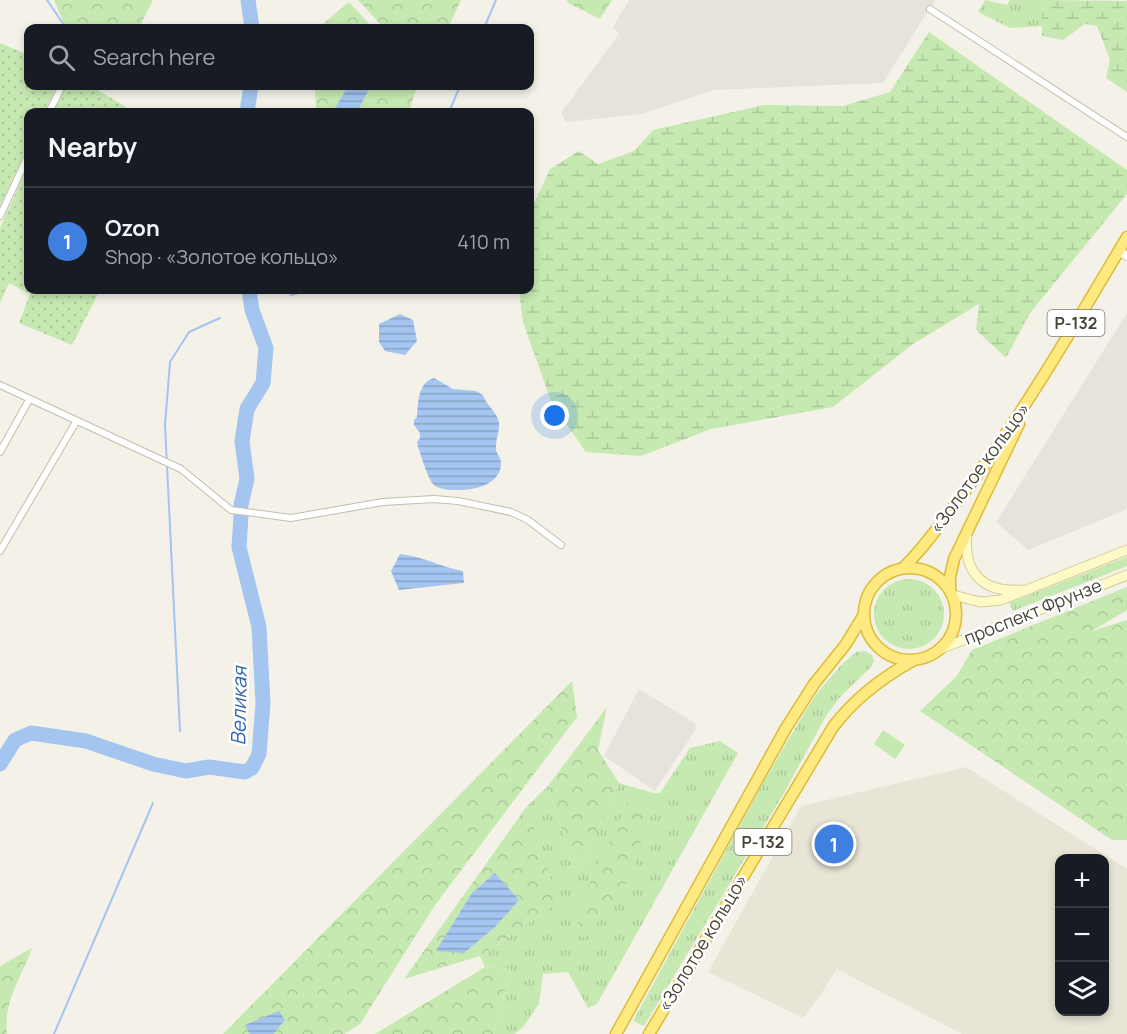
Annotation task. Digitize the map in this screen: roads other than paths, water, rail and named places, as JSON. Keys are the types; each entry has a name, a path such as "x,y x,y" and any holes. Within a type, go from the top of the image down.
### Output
{"highway":[{"name":"Р-132","path":"1033,394 1123,254 1127,237"},
{"name":"«Золотое кольцо»","path":"649,1034 833,727 851,705 870,688 914,660 927,657 938,650 948,639 954,627 956,613 951,593 952,568 1033,394"},
{"name":"«Золотое кольцо»","path":"616,1034 774,749 814,684 846,644 864,616 865,602 874,584 884,575 903,568 915,557 987,461 1033,394"},
{"path":"903,568 916,568 929,572 941,579 951,593"},
{"path":"864,616 867,632 880,649 892,657 914,660"}],"main road":[{"path":"967,532 967,559 973,571 982,580 995,587 1008,590 1035,586"},
{"name":"проспект Фрунзе","path":"951,593 972,601 989,603 1001,600 1127,549"},
{"name":"проспект Фрунзе","path":"938,650 1127,575"}],"street":[{"path":"930,9 1127,137"},
{"path":"51,108 60,90"},
{"path":"0,216 24,165"},
{"path":"0,385 181,469 226,507 236,511 301,518 383,502 434,499 458,501 511,512 528,520 561,545"},
{"path":"0,452 29,400"},
{"path":"0,551 76,422"}],"water":[{"path":"346,90 369,90 359,108 335,108"},
{"path":"400,314 413,320 417,341 405,355 385,351 379,342 379,324"},
{"path":"434,378 453,389 476,391 483,395 498,418 496,450 501,461 500,470 492,481 480,487 466,490 445,489 431,482 417,442 420,433 414,425 414,420 417,417 422,388"},
{"path":"400,554 463,571 464,583 399,590 391,571"},
{"path":"495,873 519,900 496,926 464,953 436,951 472,893"},
{"path":"279,1011 285,1020 273,1034 250,1034 245,1025"}],"waterway":[{"path":"47,0 63,24"},
{"name":"Великая","path":"248,0 251,24"},
{"path":"486,24 496,0"},
{"name":"Великая","path":"248,108 250,90"},
{"path":"451,108 458,90"},
{"name":"Великая","path":"241,505 247,479 242,441 247,409 263,383 266,348 252,310 250,294"},
{"path":"180,731 165,425 170,362 189,332 220,318"},
{"name":"Великая","path":"0,764 15,740 31,733 86,741 153,764 186,771 209,767 245,772 252,768 259,754 263,703 259,627 239,547 241,516"},
{"path":"54,1034 153,803"}],"place":[{"name":"Ozon","path":"834,844"}]}
